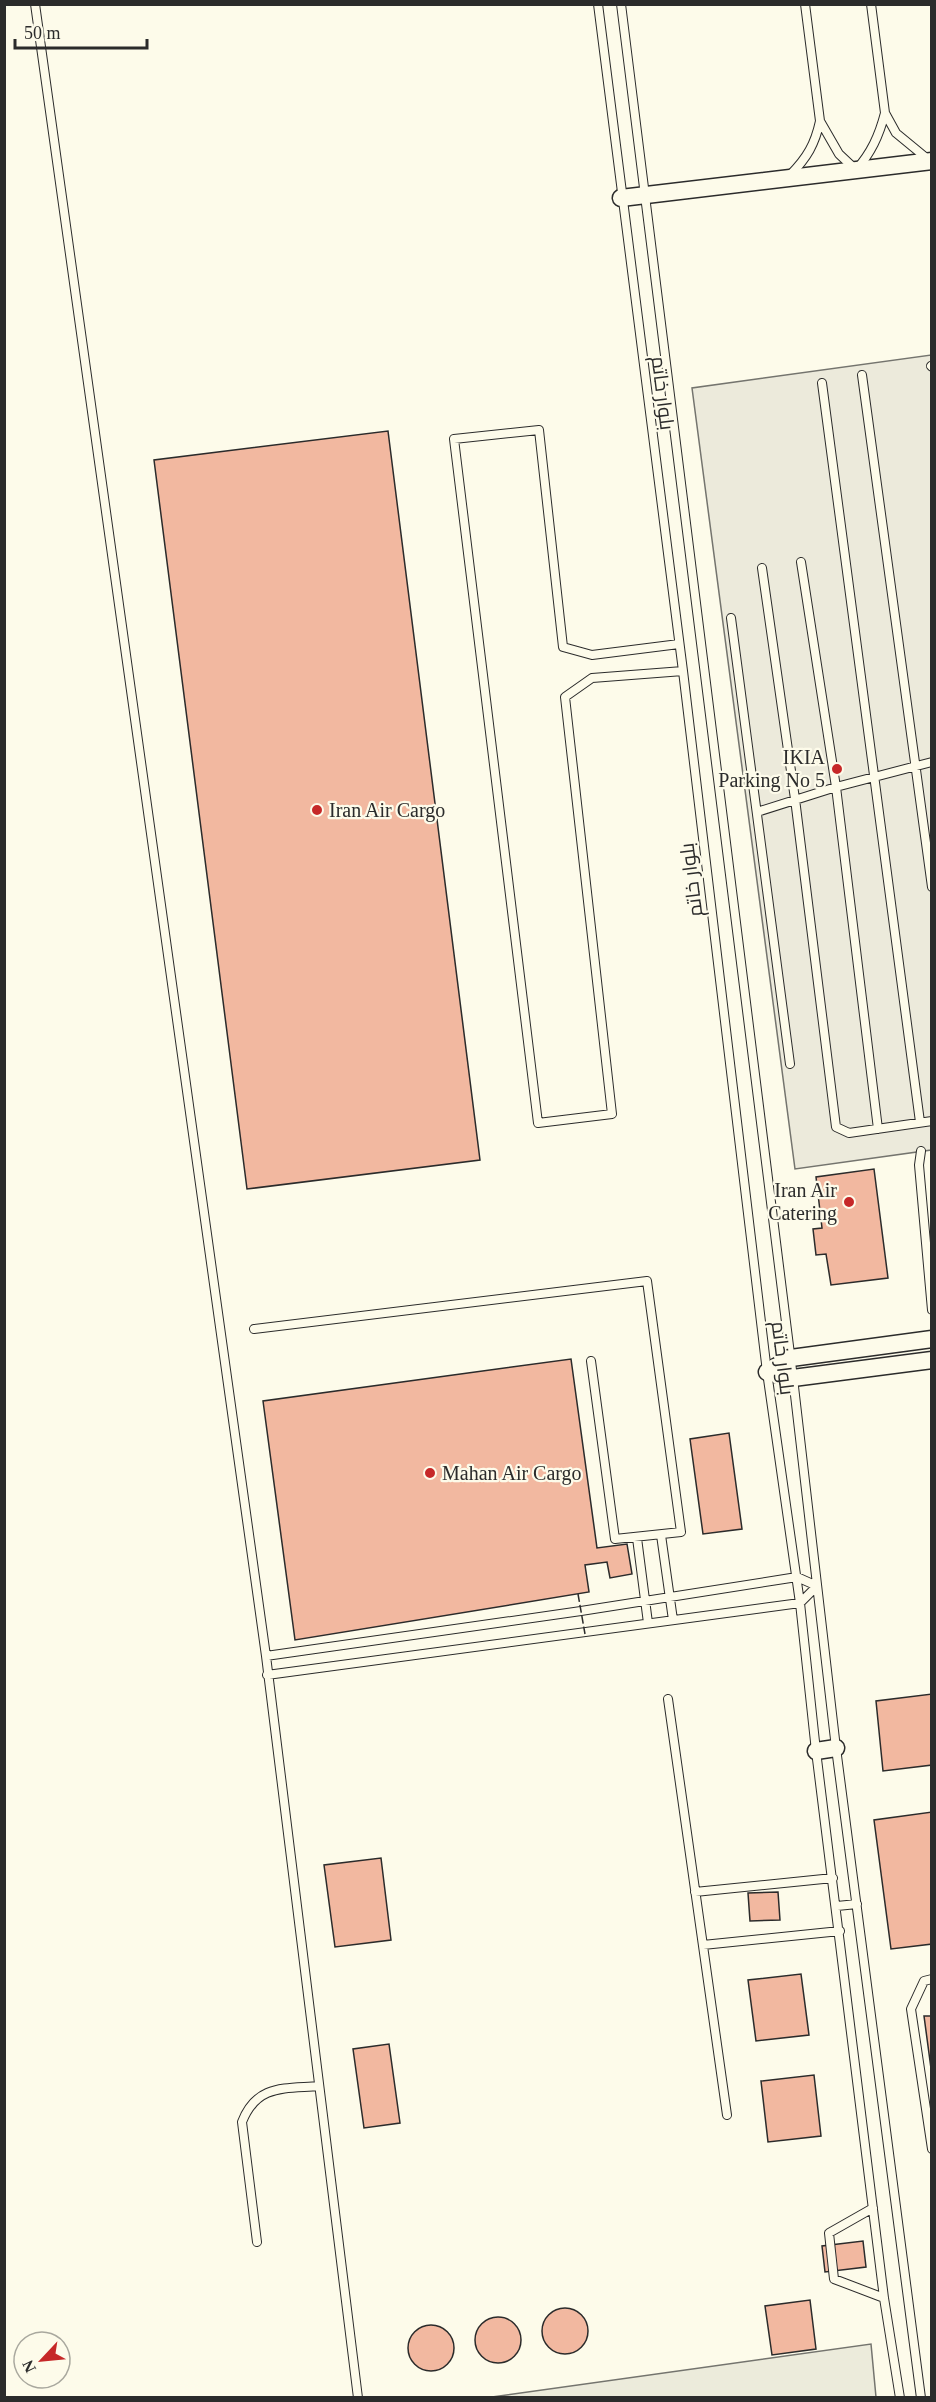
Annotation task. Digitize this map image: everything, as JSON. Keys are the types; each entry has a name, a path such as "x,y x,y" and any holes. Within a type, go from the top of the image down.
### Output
{"street":[{"path":"621,198 931,161"},
{"path":"767,1372 791,1358 932,1339"},
{"path":"767,1372 793,1378 932,1360"},
{"path":"816,1751 836,1748"}],"lane":[{"path":"35,4 266,1656 358,2397"},
{"name":"بلوار خاتم","path":"598,4 683,671 767,1372 797,1577 816,1751 884,2298 900,2397"},
{"name":"بلوار خاتم","path":"621,4 791,1358 836,1748 921,2397"},
{"path":"787,178 805,160 816,142 820,121 805,4"},
{"path":"871,4 885,113 896,133 931,161"},
{"path":"820,121 839,154 856,170 869,155 879,135 885,113"},
{"path":"862,375 932,887"},
{"path":"822,383 872,778 920,1122"},
{"path":"679,644 592,655 563,647 539,429 454,439 538,1123 612,1114 565,697 592,678 683,671"},
{"path":"801,562 837,787 878,1129"},
{"path":"762,568 795,799 836,1127 849,1133 932,1121"},
{"path":"731,618 790,1064"},
{"path":"757,813 795,799 917,768 932,762"},
{"path":"921,1152 919,1165 932,1310"},
{"path":"254,1329 646,1281 681,1532 615,1539 591,1361"},
{"path":"661,1534 673,1620"},
{"path":"637,1538 648,1623"},
{"path":"266,1656 797,1577 817,1586 800,1603 267,1675"},
{"path":"668,1699 726,2115"},
{"path":"695,1892 833,1878"},
{"path":"837,1906 856,1904"},
{"path":"703,1945 840,1932"},
{"path":"932,1979 924,1981 910,2009 932,2149"},
{"path":"257,2242 243,2122 247,2110 254,2100 264,2094 277,2090 319,2086"},
{"path":"873,2208 829,2233 834,2279 884,2298"}],"shaded area":[{"name":"IKIA Parking No 5","path":"931,355 931,1150 795,1169 692,388"},
{"path":"871,2344 876,2397 492,2397"}],"building":[{"name":"Iran Air Cargo","path":"388,431 480,1160 247,1189 154,460"},
{"name":"Iran Air Catering","path":"874,1169 888,1278 831,1285 826,1254 816,1255 813,1229 822,1228 816,1177"},
{"name":"Mahan Air Cargo","path":"571,1359 597,1548 627,1544 632,1574 610,1578 607,1562 585,1565 589,1592 295,1640 263,1401"},
{"path":"729,1433 742,1529 703,1534 690,1439"},
{"path":"932,1694 932,1765 883,1771 876,1701"},
{"path":"932,1812 932,1944 891,1949 874,1820"},
{"path":"381,1858 391,1940 335,1947 324,1865"},
{"path":"778,1892 780,1920 750,1921 748,1893"},
{"path":"801,1974 809,2035 756,2041 748,1980"},
{"path":"924,2016 932,2016 932,2076"},
{"path":"389,2044 400,2123 364,2128 353,2049"},
{"path":"814,2075 821,2136 768,2142 761,2081"},
{"path":"863,2241 866,2267 825,2272 822,2246"},
{"path":"810,2300 816,2349 772,2355 765,2306"},
{"path":"565,2308 574,2309 582,2314 587,2322 587,2340 582,2348 574,2353 565,2354 556,2353 548,2348 543,2340 542,2331 543,2322 548,2314 556,2309"},
{"path":"498,2317 507,2318 515,2323 520,2331 520,2349 515,2357 507,2362 498,2363 489,2362 481,2357 476,2349 475,2340 476,2331 481,2323 489,2318"},
{"path":"431,2325 440,2326 448,2331 453,2339 453,2357 448,2365 440,2370 431,2371 422,2370 414,2365 409,2357 408,2348 409,2339 414,2331 422,2326"}],"fence":[{"path":"578,1594 585,1634"}],"place":[{"name":"IKIA Parking No 5","path":"837,769"},
{"name":"Iran Air Cargo","path":"317,810"},
{"name":"Iran Air Catering","path":"849,1202"},
{"name":"Mahan Air Cargo","path":"430,1473"}]}
